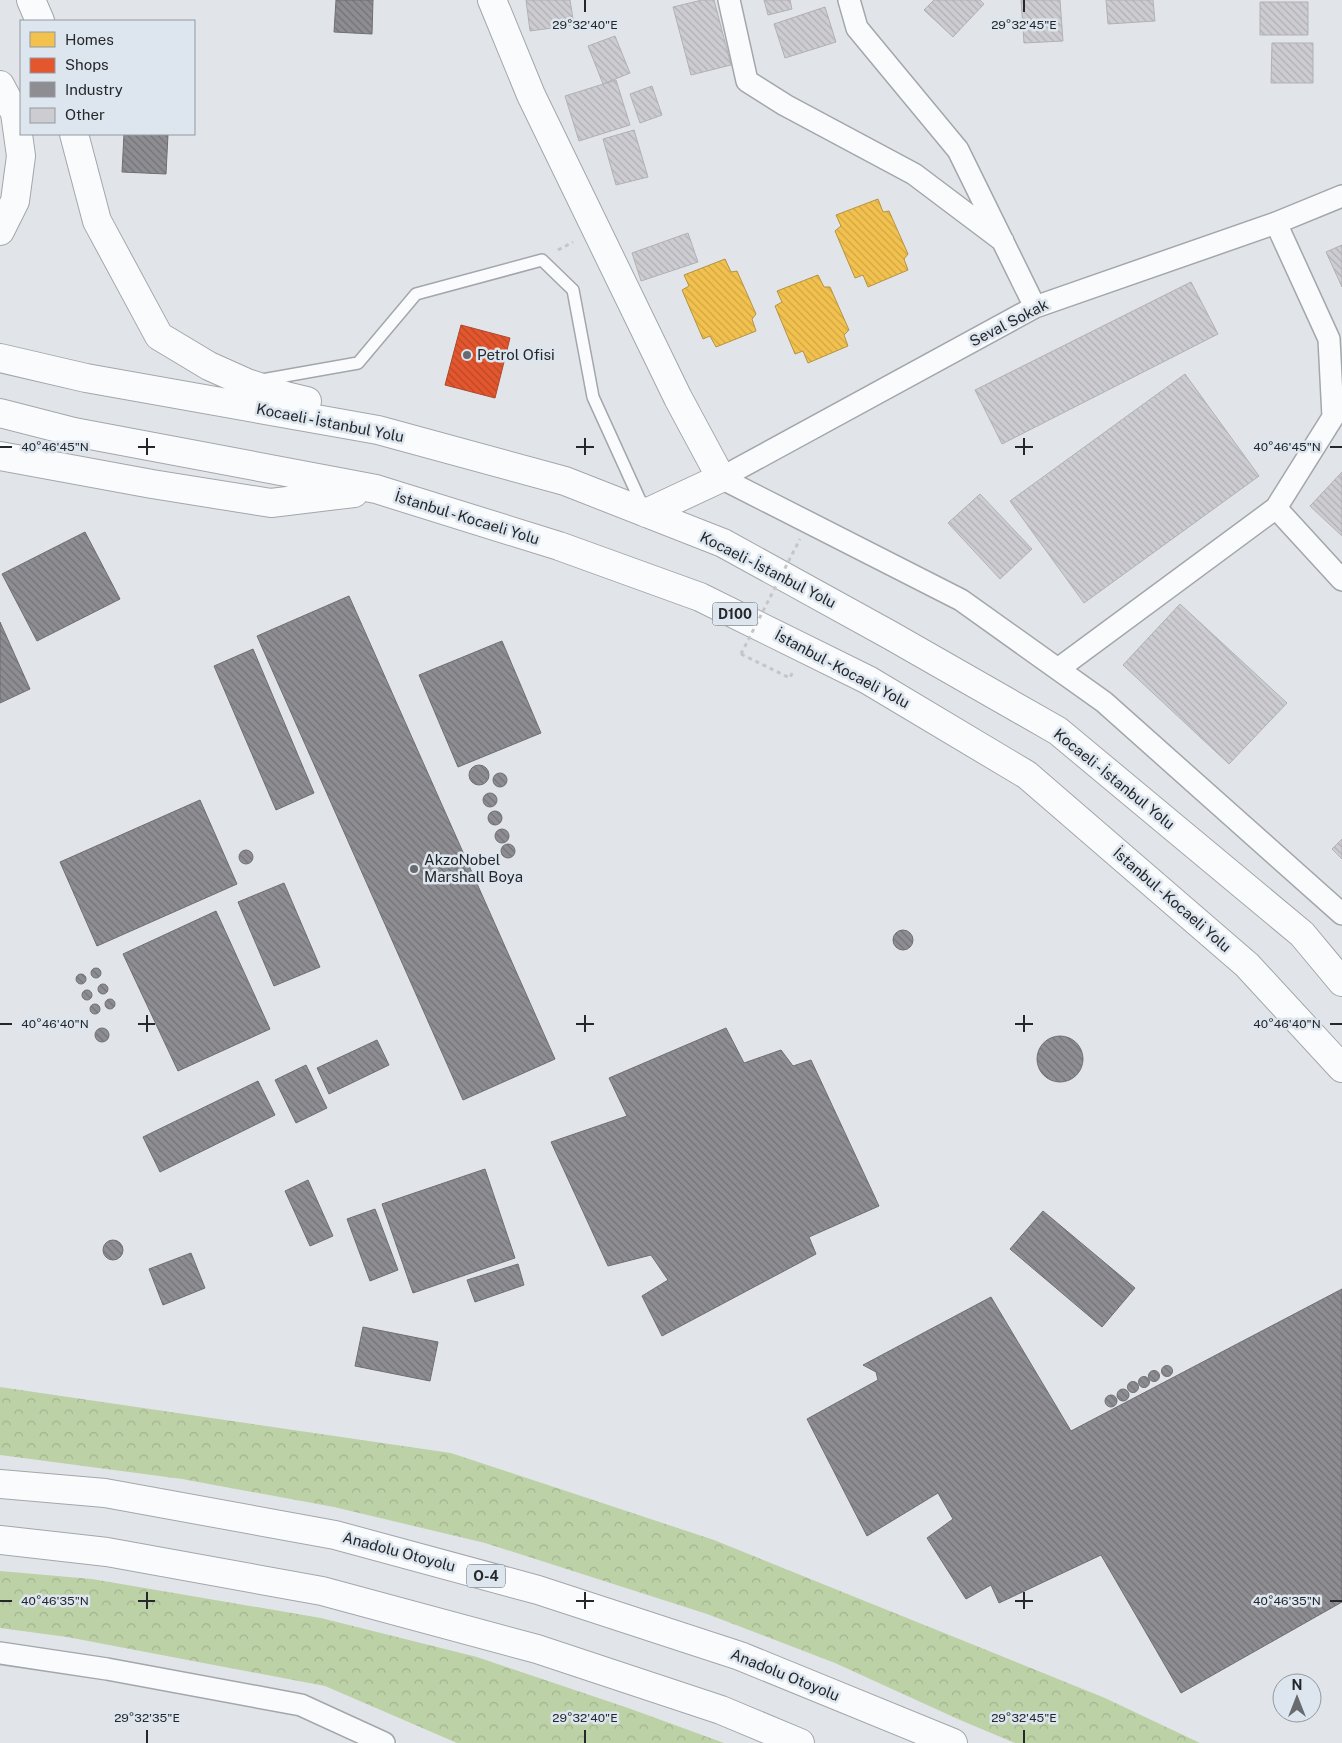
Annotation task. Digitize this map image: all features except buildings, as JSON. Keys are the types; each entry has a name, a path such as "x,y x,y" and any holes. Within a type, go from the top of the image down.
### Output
{"main road":[{"path":"31,0 40,20"},
{"path":"492,0 531,95 678,398 721,478 646,513"},
{"path":"0,85 15,112 21,156 15,202 0,232"},
{"path":"74,135 97,221 159,336 209,366 247,383 286,396 354,411 432,445"},
{"name":"Kocaeli - İstanbul Yolu","path":"0,358 86,378 378,430 565,482 723,543 1058,731 1302,934 1342,982"},
{"name":"İstanbul - Kocaeli Yolu","path":"0,413 74,432 376,489 559,546 700,596 868,680 1027,775 1247,965 1342,1068"},
{"path":"0,456 271,504 376,489"},
{"name":"Anadolu Otoyolu","path":"0,1484 105,1494 335,1535 518,1585 740,1656 953,1743"},
{"path":"0,1540 107,1552 322,1591 537,1649 721,1710 800,1743"}],"street":[{"path":"729,0 747,80 785,105 914,174 1003,240"},
{"path":"849,0 857,28 958,150 1035,306"},
{"name":"Seval Sokak","path":"721,478 1035,306 1276,224 1342,196"},
{"path":"1058,669 1276,508 1333,418 1329,339 1276,224"},
{"path":"721,478 961,600 1104,702 1342,914"},
{"path":"1276,508 1342,580"},
{"path":"0,1653 107,1669 300,1705 384,1743"}],"lane":[{"path":"247,383 358,363 416,294 542,260 573,290 593,397 646,513"}],"path":[{"path":"542,260 567,244 598,231"},
{"path":"790,678 741,654 800,539"}],"green space":[{"path":"0,1387 451,1453 714,1540 1105,1698 1200,1743 1015,1743 835,1663 707,1614 485,1543 334,1507 182,1479 0,1455"},
{"path":"0,1571 92,1579 321,1618 477,1657 631,1709 724,1743 457,1743 325,1686 67,1637 0,1628"}],"place":[{"name":"Petrol Ofisi","path":"467,355"},
{"name":"AkzoNobel Marshall Boya","path":"414,869"}]}
